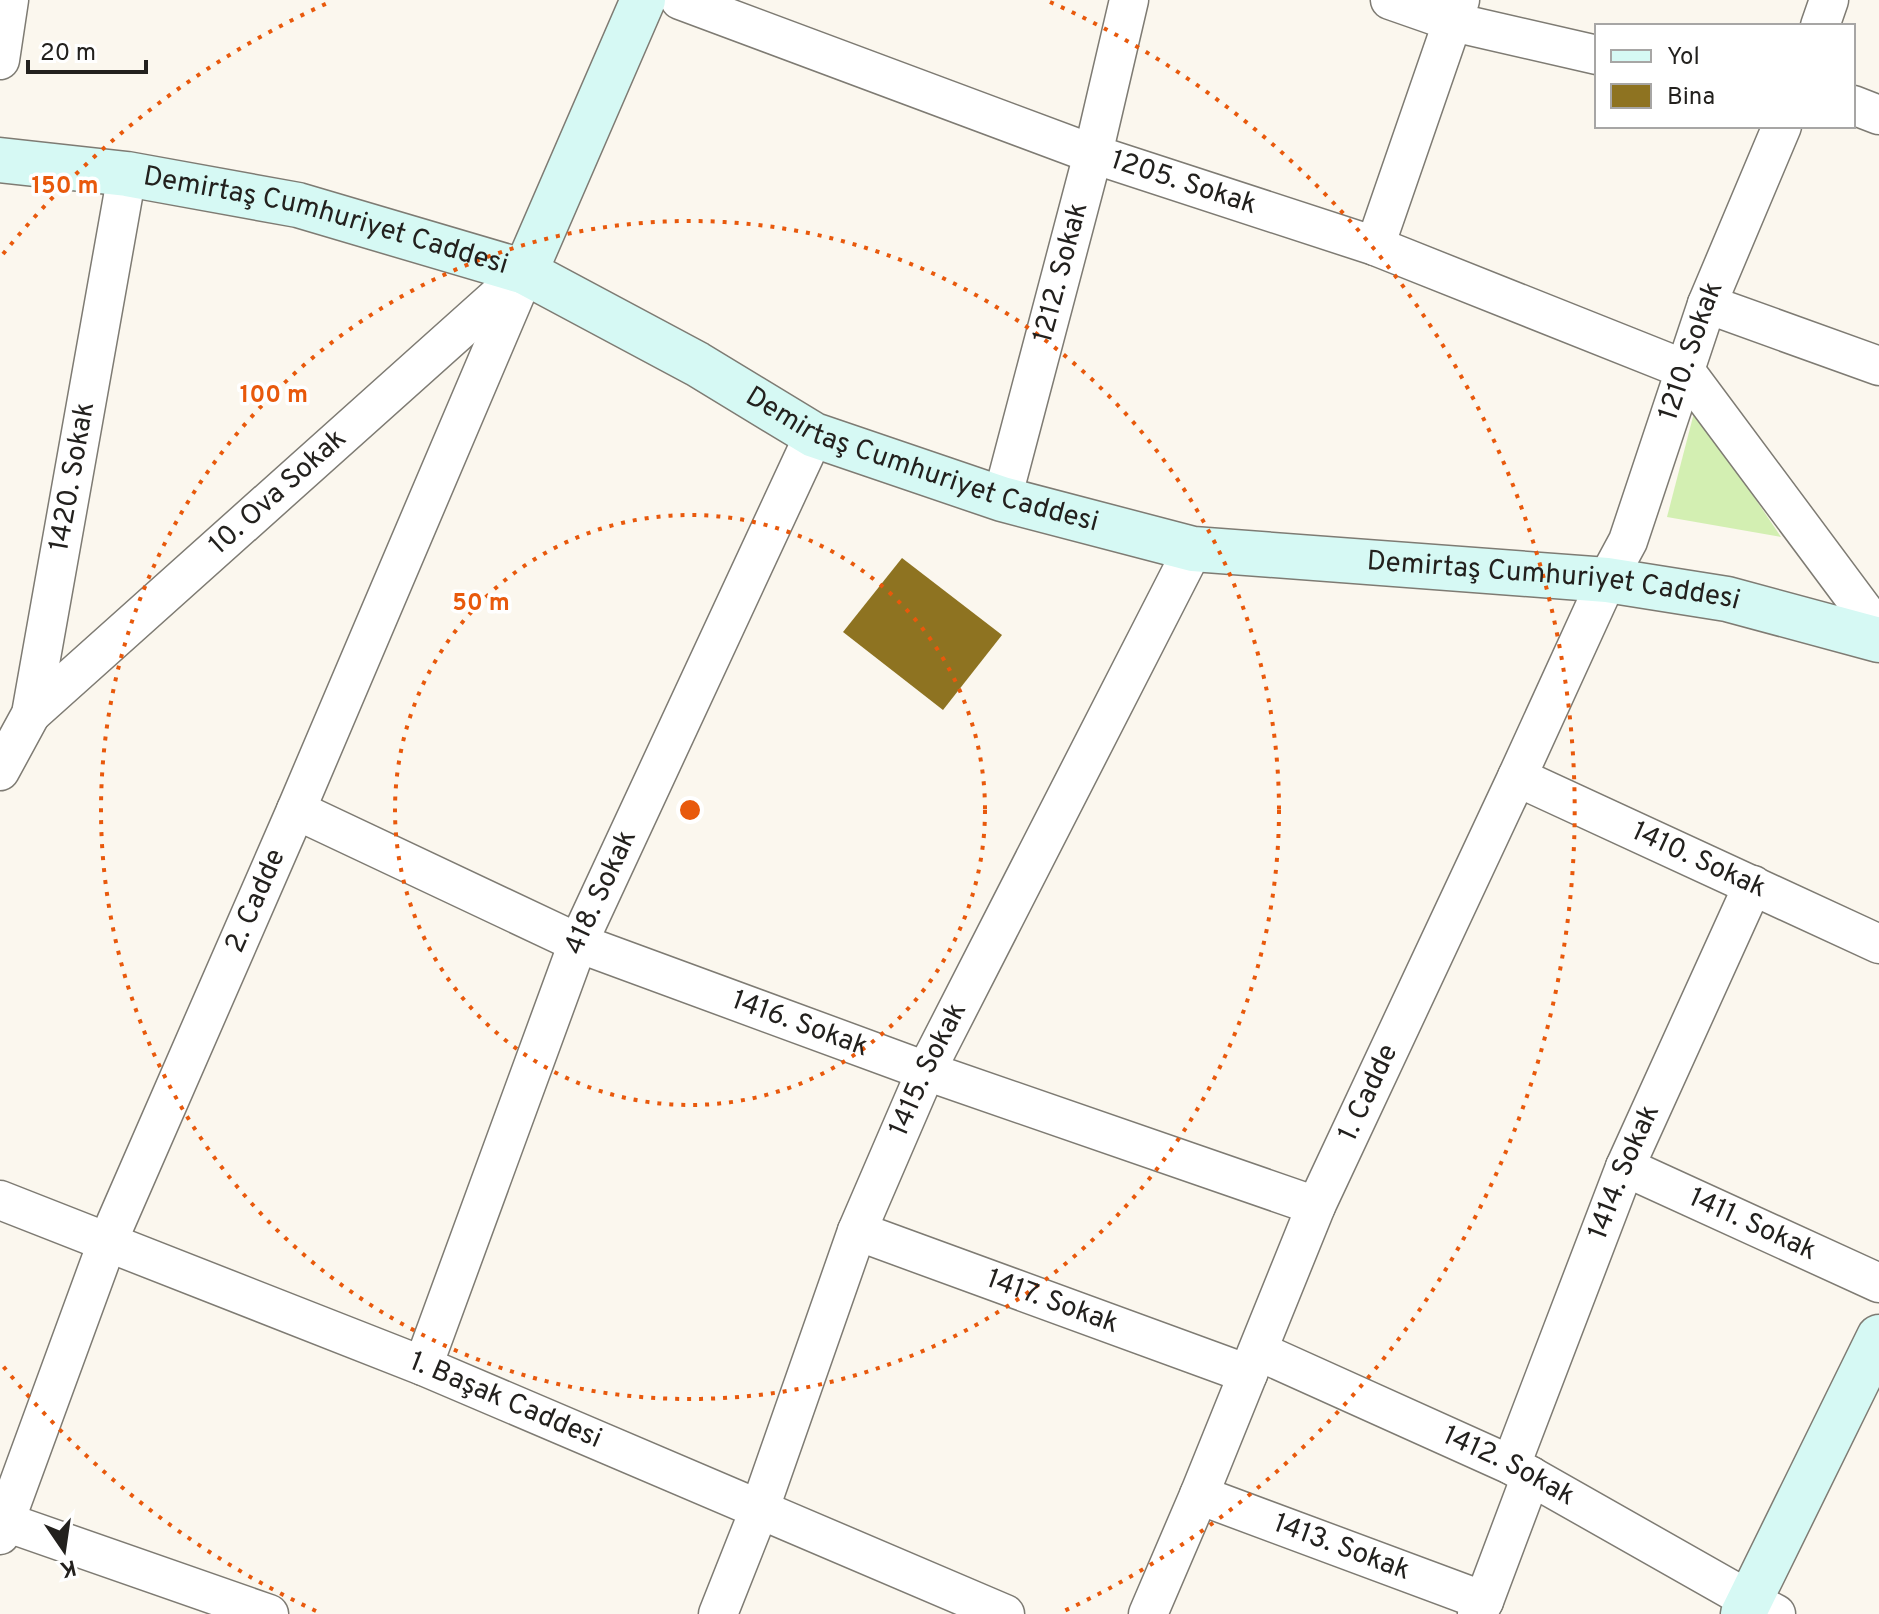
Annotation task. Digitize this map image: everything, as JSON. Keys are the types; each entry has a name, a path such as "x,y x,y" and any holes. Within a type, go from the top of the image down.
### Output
{"main road":[{"path":"525,272 643,0"},
{"name":"Demirtaş Cumhuriyet Caddesi","path":"0,160 127,174 298,205 525,272 697,364 814,435 1002,499 1193,549 1607,580 1727,599 1879,640"},
{"path":"1757,1610 1879,1337"}],"street":[{"path":"0,60 9,0"},
{"name":"1205. Sokak","path":"680,0 1093,154 1375,246 1684,369"},
{"name":"1212. Sokak","path":"1002,499 1093,154 1129,0"},
{"path":"1390,0 1456,11 1595,54"},
{"path":"1821,24 1829,0"},
{"path":"1375,246 1456,11"},
{"path":"1855,106 1879,115"},
{"name":"1210. Sokak","path":"1607,580 1628,541 1707,304 1781,128"},
{"name":"1420. Sokak","path":"0,771 31,714 127,174"},
{"name":"10. Ova Sokak","path":"31,714 525,272"},
{"name":"2. Cadde","path":"2,1526 107,1243 525,272"},
{"path":"1707,304 1879,366"},
{"path":"1684,369 1879,631"},
{"name":"418. Sokak","path":"423,1366 578,943 814,435"},
{"name":"1415. Sokak","path":"718,1614 760,1508 857,1231 926,1071 1193,549"},
{"name":"1. Cadde","path":"1148,1614 1316,1206 1607,580"},
{"name":"1410. Sokak","path":"1517,777 1879,944"},
{"name":"1416. Sokak","path":"296,810 578,943 926,1071 1316,1206"},
{"name":"1414. Sokak","path":"1480,1607 1521,1470 1625,1167 1753,885"},
{"name":"1411. Sokak","path":"1625,1167 1879,1283"},
{"name":"1. Başak Caddesi","path":"0,1200 423,1366 1005,1614"},
{"name":"1417. Sokak","path":"857,1231 1253,1362"},
{"name":"1412. Sokak","path":"1253,1362 1521,1470 1757,1610"},
{"name":"1413. Sokak","path":"1199,1495 1480,1607"},
{"path":"2,1526 269,1614"}],"green space":[{"path":"1695,409 1781,537 1667,517"}],"building":[{"path":"902,558 1002,635 943,710 843,632"}]}
